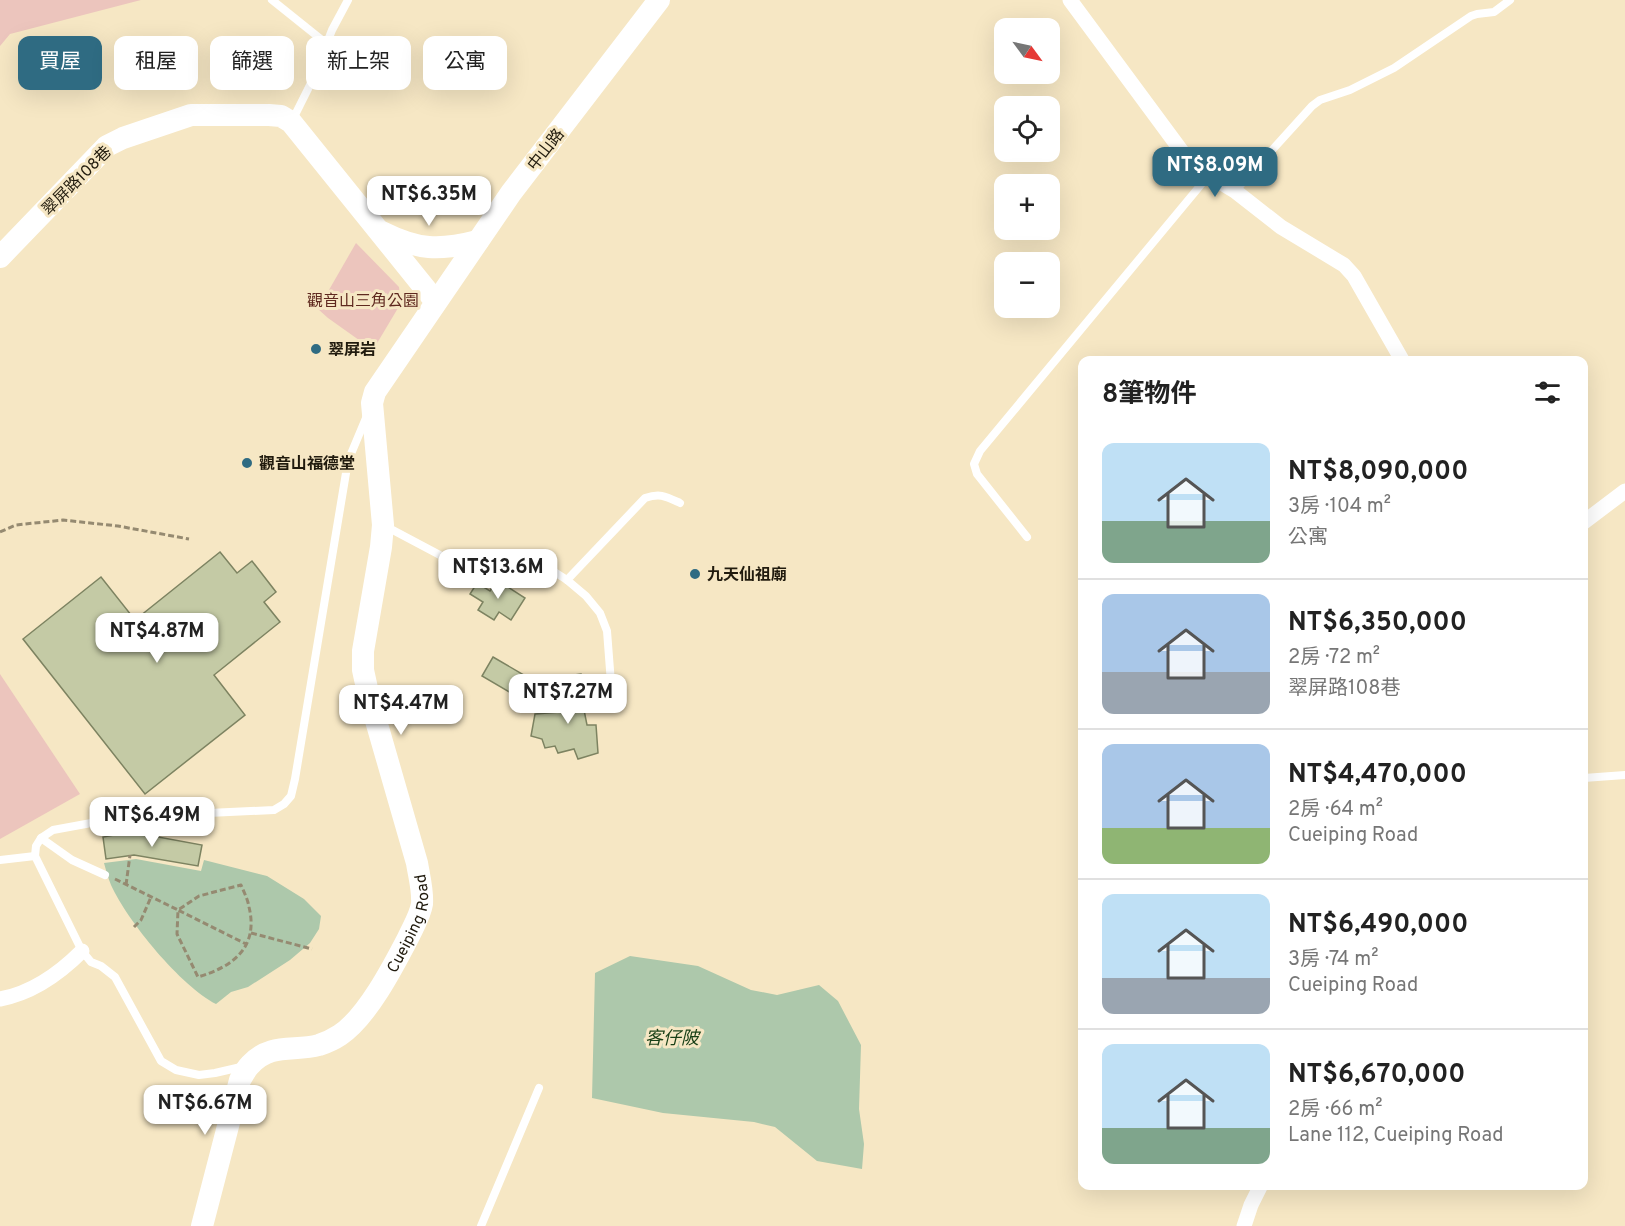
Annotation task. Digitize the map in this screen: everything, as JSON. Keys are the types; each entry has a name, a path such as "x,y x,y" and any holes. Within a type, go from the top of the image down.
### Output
{"main road":[{"name":"中山路","path":"436,302 511,193 659,0"},
{"name":"翠屏路108巷","path":"0,257 107,146 123,138 191,115 269,115 281,116 291,122"},
{"path":"291,122 436,302 375,392 372,403"},
{"path":"378,230 398,240 422,247 452,248 478,241"},
{"name":"Cueiping Road","path":"249,1065 278,1049 318,1045 340,1035 378,992 412,929 422,904 417,863 363,670 363,651 383,525 372,403"},
{"path":"202,1226 240,1080 249,1065"}],"street":[{"path":"1070,0 1183,153 1197,168 1235,191 1281,227 1344,265 1354,276 1400,356"},
{"path":"1588,519 1625,490"},
{"path":"0,999 40,985 63,970 82,951"},
{"path":"1244,1226 1259,1190"}],"lane":[{"path":"272,0 317,36"},
{"path":"330,36 348,0"},
{"path":"1235,191 1320,100 1350,90 1394,68 1471,16 1494,12 1510,0"},
{"path":"291,122 307,90"},
{"path":"1027,537 977,474 974,464 980,451 1209,175"},
{"path":"0,860 35,856 36,846 41,838 53,830 124,817 274,810 291,796 348,461 372,403"},
{"path":"567,580 645,498 655,495 665,496 680,503"},
{"path":"383,525 470,571 532,568 553,571 567,580 586,596 600,613 607,631 611,683"},
{"path":"1588,778 1625,775"},
{"path":"41,838 72,860 105,875"},
{"name":"Cueiping Road","path":"35,856 82,951 91,962 101,966 115,977 162,1061 176,1070 199,1075 249,1065"},
{"path":"481,1226 539,1088"}],"path":[{"path":"0,532 16,525 63,520 118,526 189,539"},
{"path":"126,885 130,855"},
{"path":"105,875 246,944"},
{"path":"242,885 250,909 251,933 242,952 218,971 198,977 177,934 178,910 199,896 242,885"},
{"path":"134,927 141,920 153,898"},
{"path":"251,933 312,949"}],"green space":[{"path":"0,0 141,0 10,34 0,46"},
{"name":"觀音山三角公園","path":"356,243 399,287 401,303 373,350 318,309"},
{"path":"0,674 80,794 0,839"}],"water":[{"path":"136,859 201,871 204,860 267,876 304,899 321,916 319,929 310,943 290,960 248,987 231,992 216,1004 187,983 157,952 119,900 104,863"},
{"name":"客仔陂","path":"630,956 698,966 751,990 777,995 819,985 838,1001 861,1045 859,1109 864,1144 862,1169 817,1161 775,1127 754,1122 663,1113 592,1098 595,973"}],"building":[{"path":"220,552 237,573 252,561 276,592 264,602 280,622 214,675 245,715 145,794 23,639 101,577 135,620"},
{"path":"497,580 525,598 511,620 499,612 494,620 478,610 483,602 470,594 477,583 490,591"},
{"path":"493,657 529,678 518,697 482,676"},
{"path":"581,674 585,700 582,700 587,725 596,725 598,753 578,759 574,749 558,753 555,746 545,748 542,739 531,736 535,714 572,711 567,676"},
{"path":"131,832 202,845 198,866 134,855 106,859 103,837"}],"place":[{"name":"翠屏岩","path":"316,349"},
{"name":"觀音山福德堂","path":"247,463"},
{"name":"九天仙祖廟","path":"695,574"}]}
